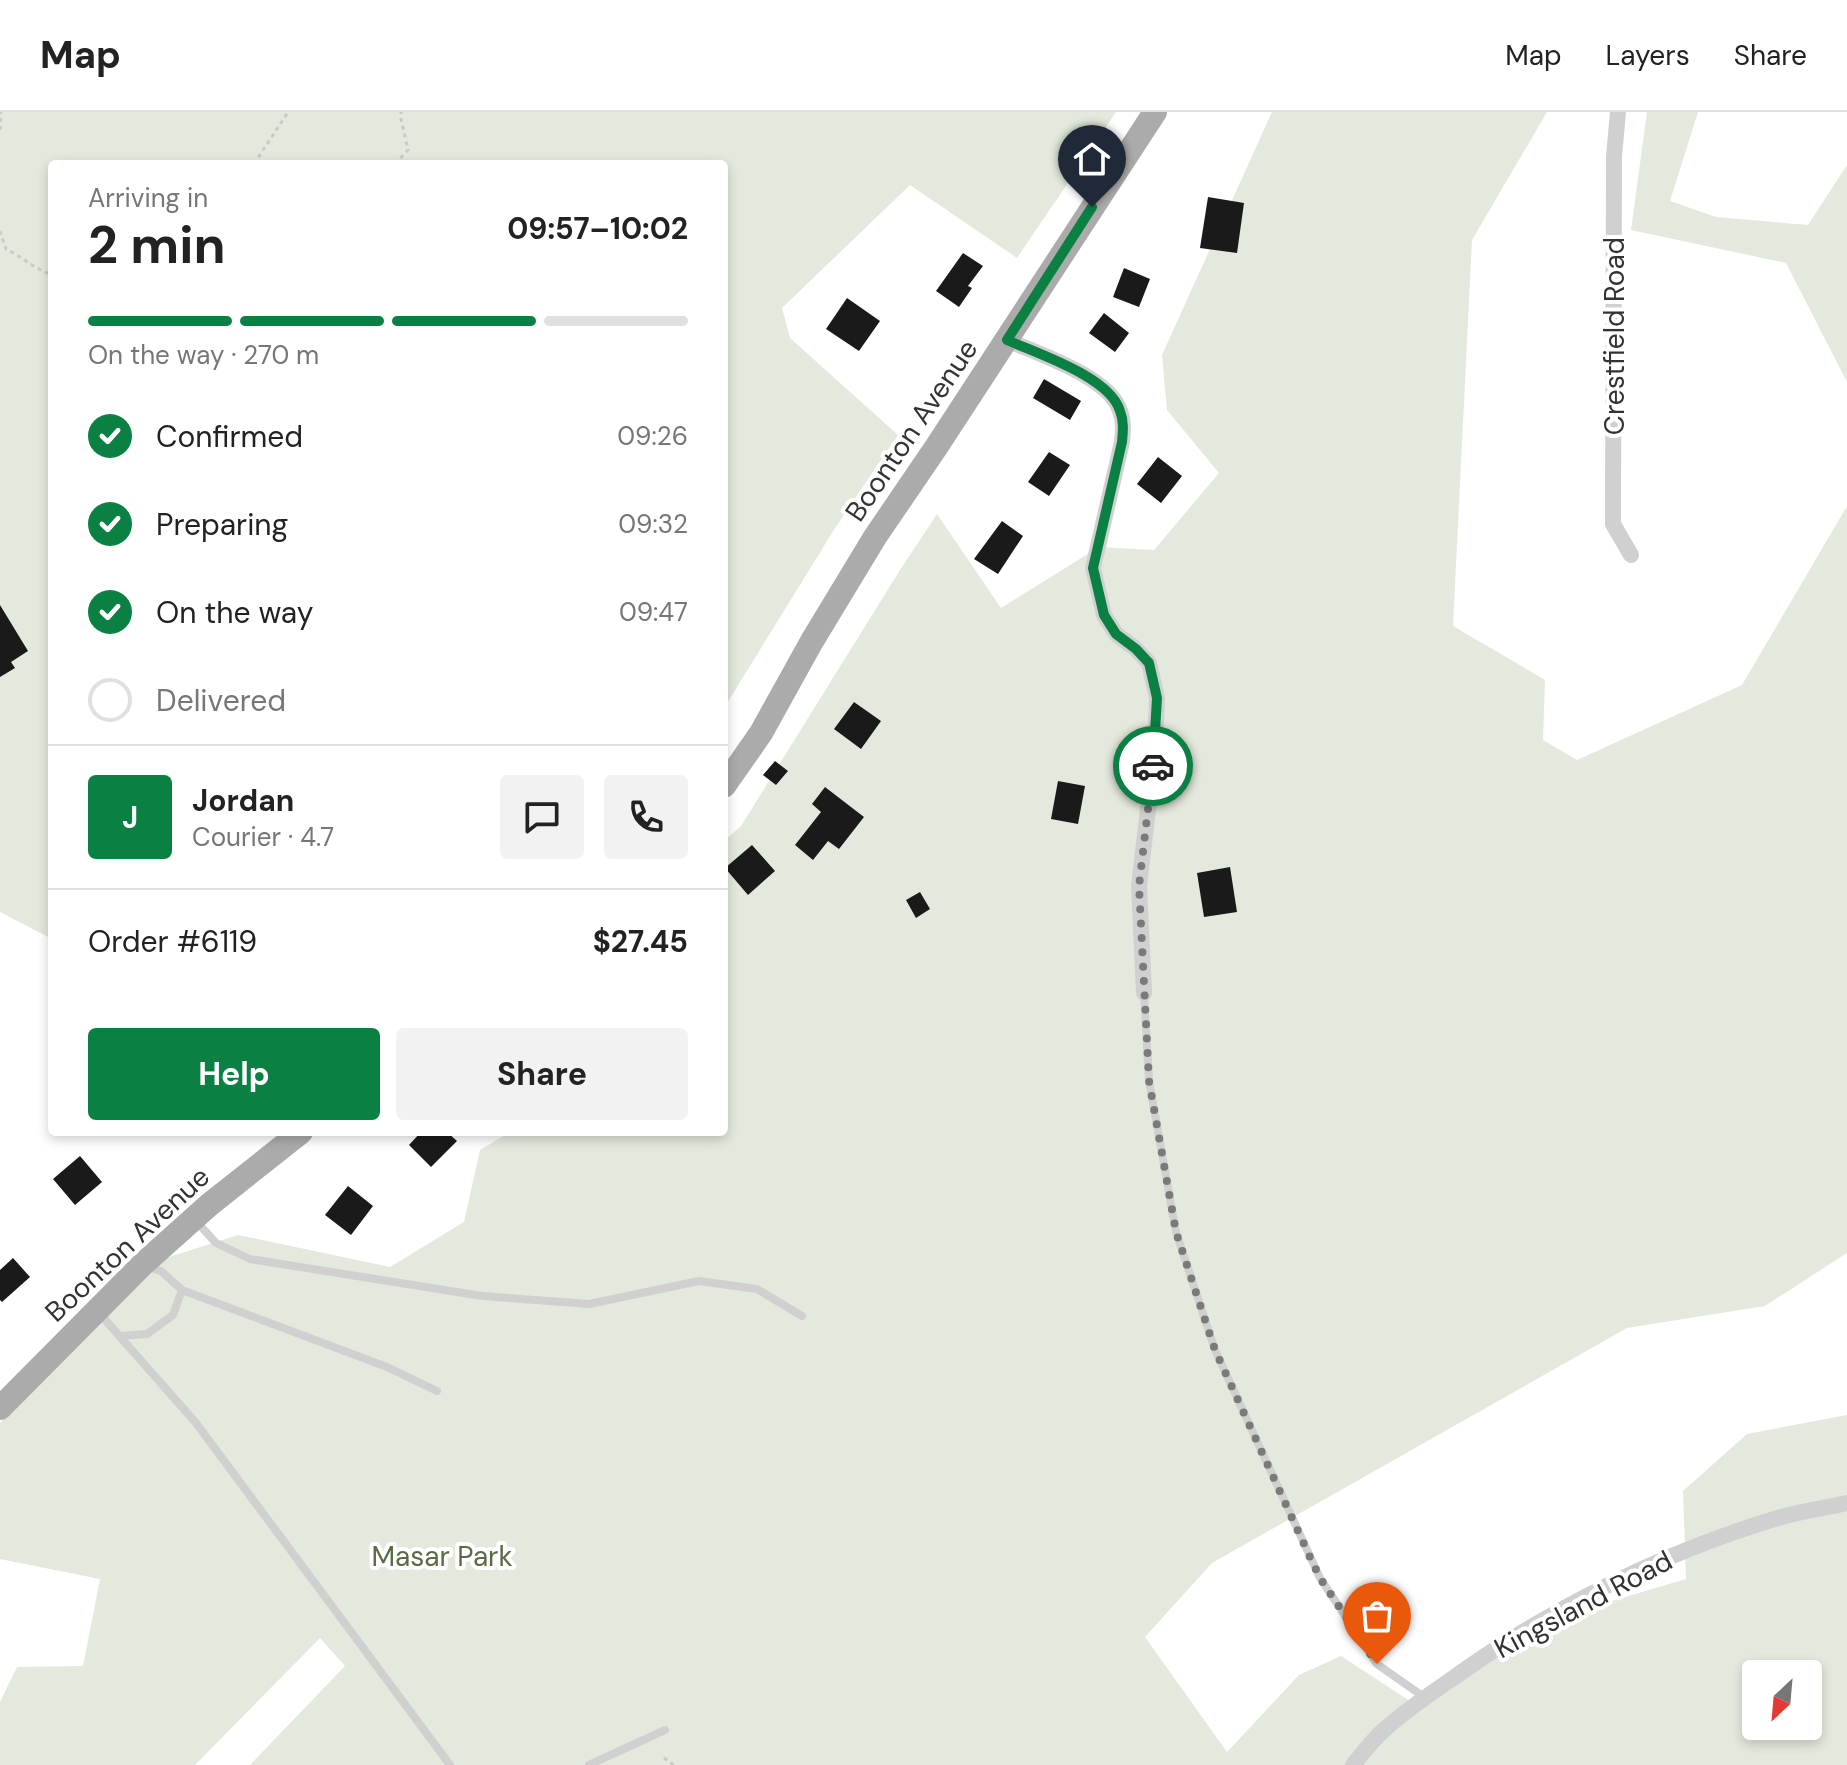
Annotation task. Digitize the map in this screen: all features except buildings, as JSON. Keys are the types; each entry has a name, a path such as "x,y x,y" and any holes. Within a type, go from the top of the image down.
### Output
{"main road":[{"name":"Boonton Avenue","path":"728,780 761,733 875,537 1155,112"},
{"name":"Boonton Avenue","path":"0,1408 96,1309 154,1262 195,1219 296,1136"}],"street":[{"name":"Crestfield Road","path":"1618,112 1614,157 1613,524 1631,555"},
{"path":"1007,340 1104,387 1120,408 1122,442 1093,568 1104,615 1116,634 1149,663 1157,698 1155,750 1139,886 1144,993"},
{"name":"Kingsland Road","path":"1353,1765 1384,1729 1425,1698 1499,1645 1577,1602 1658,1562 1783,1517 1847,1503"}],"lane":[{"path":"1144,993 1149,1081 1176,1232 1215,1350 1320,1578 1377,1664 1425,1698"},
{"path":"195,1219 216,1243 250,1259 266,1262 482,1296 589,1304 699,1281 757,1289 802,1316"},
{"path":"154,1262 182,1290 387,1367 437,1391"},
{"path":"120,1336 147,1334 173,1315 182,1290"},
{"path":"96,1309 196,1423 450,1765"},
{"path":"589,1765 665,1730"}],"path":[{"path":"0,130 1,112"},
{"path":"257,160 288,112"},
{"path":"399,160 408,150 401,112"},
{"path":"0,231 6,249 48,273"},
{"path":"664,1758 674,1765"}],"green space":[{"path":"0,112 1116,112 1017,258 910,185 782,308 790,338 898,435 835,528 728,702 728,160 48,160 48,937 0,912"},
{"name":"Masar Park","path":"1272,112 1547,112 1472,240 1453,626 1545,680 1543,740 1577,760 1742,685 1847,506 1847,1253 1765,1306 1627,1328 1212,1563 1145,1637 1227,1752 1299,1675 1341,1656 1413,1703 1544,1621 1686,1579 1683,1491 1747,1434 1847,1415 1847,1765 250,1765 345,1666 320,1638 195,1765 0,1765 0,1702 17,1667 83,1666 100,1579 0,1559 0,1423 166,1258 238,1235 390,1267 464,1222 480,1150 503,1136 728,1136 728,837 741,826 937,514 1001,608 1099,547 1154,550 1219,473 1167,410 1162,355"},
{"path":"1647,112 1698,112 1670,201 1716,217 1808,225 1847,165 1847,382 1786,263 1631,230"}],"way so far":[{"path":"1153,766 1139,886 1149,1081 1176,1232 1215,1350 1309,1555 1320,1578 1377,1664"}],"route":[{"path":"1092,207 1007,340 1104,387 1120,408 1122,442 1093,568 1104,615 1116,634 1149,663 1157,698 1153,766"}]}
